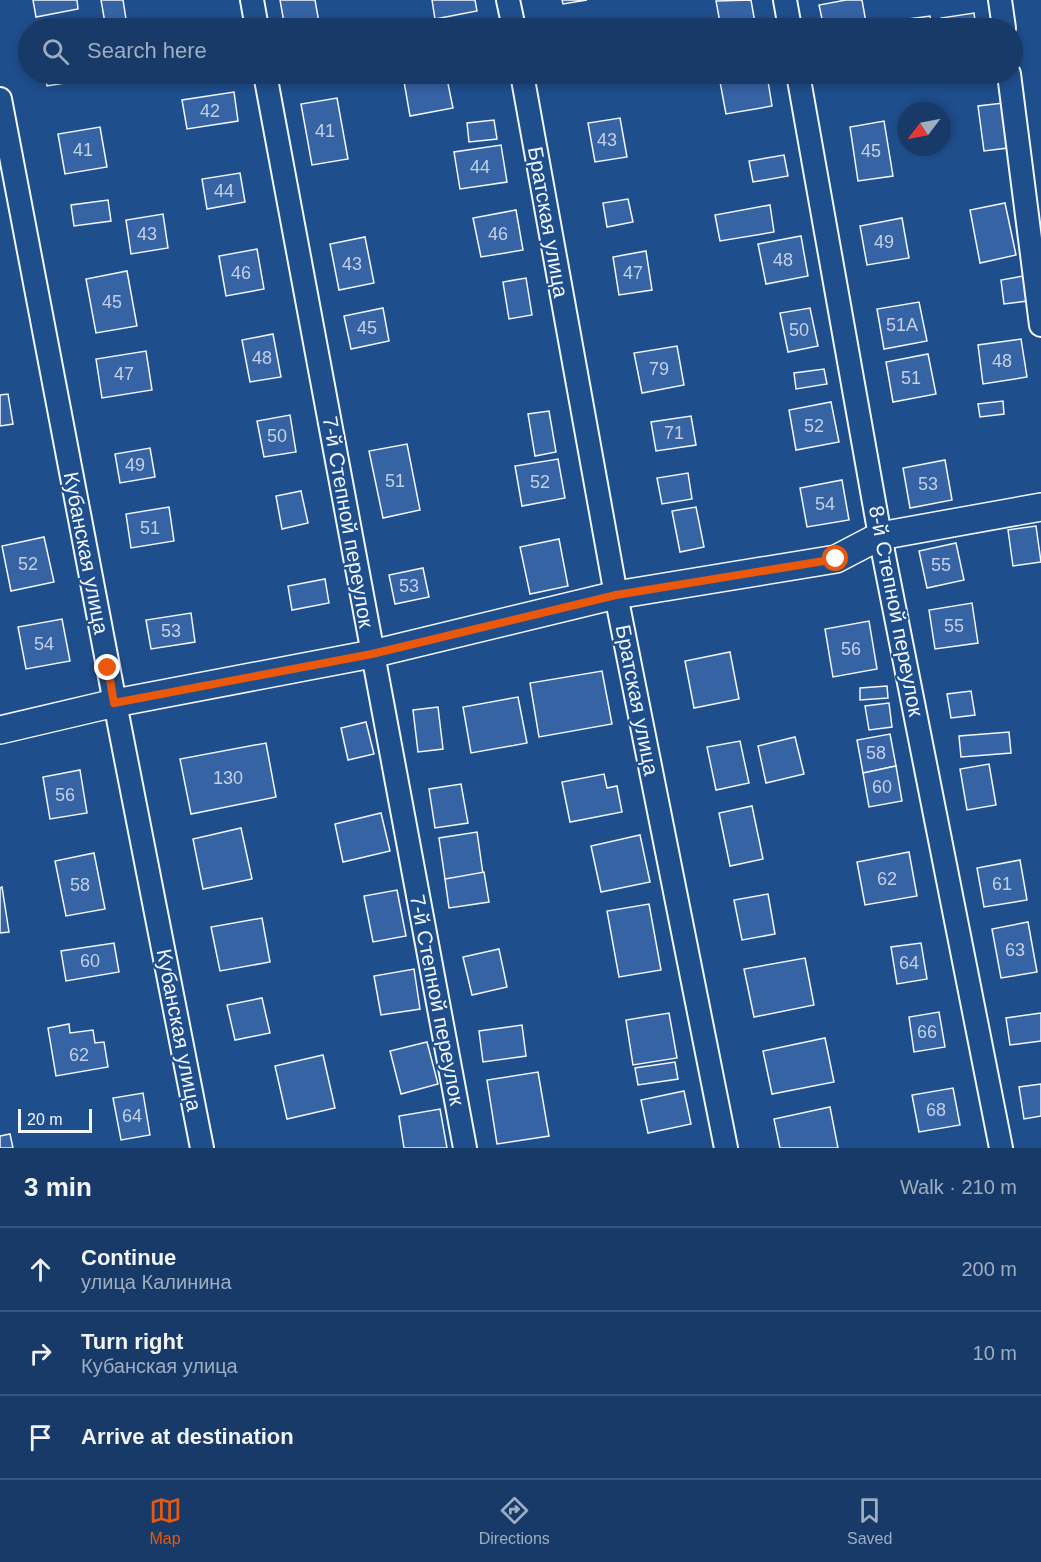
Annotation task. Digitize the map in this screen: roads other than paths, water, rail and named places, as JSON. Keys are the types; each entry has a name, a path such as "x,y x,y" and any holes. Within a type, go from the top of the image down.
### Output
{"street":[{"path":"252,0 255,18"},
{"path":"508,0 512,18"},
{"path":"784,0 788,18"},
{"path":"1000,0 1003,18"},
{"name":"7-й Степной переулок","path":"267,84 465,1148"},
{"name":"Братская улица","path":"524,84 616,595 726,1148"},
{"name":"8-й Степной переулок","path":"800,84 880,536 1001,1148"},
{"path":"1011,84 1041,325"},
{"name":"Кубанская улица","path":"0,99 114,703 202,1148"},
{"path":"0,730 114,703 372,654 616,595 836,559 880,536 1041,507"}]}
